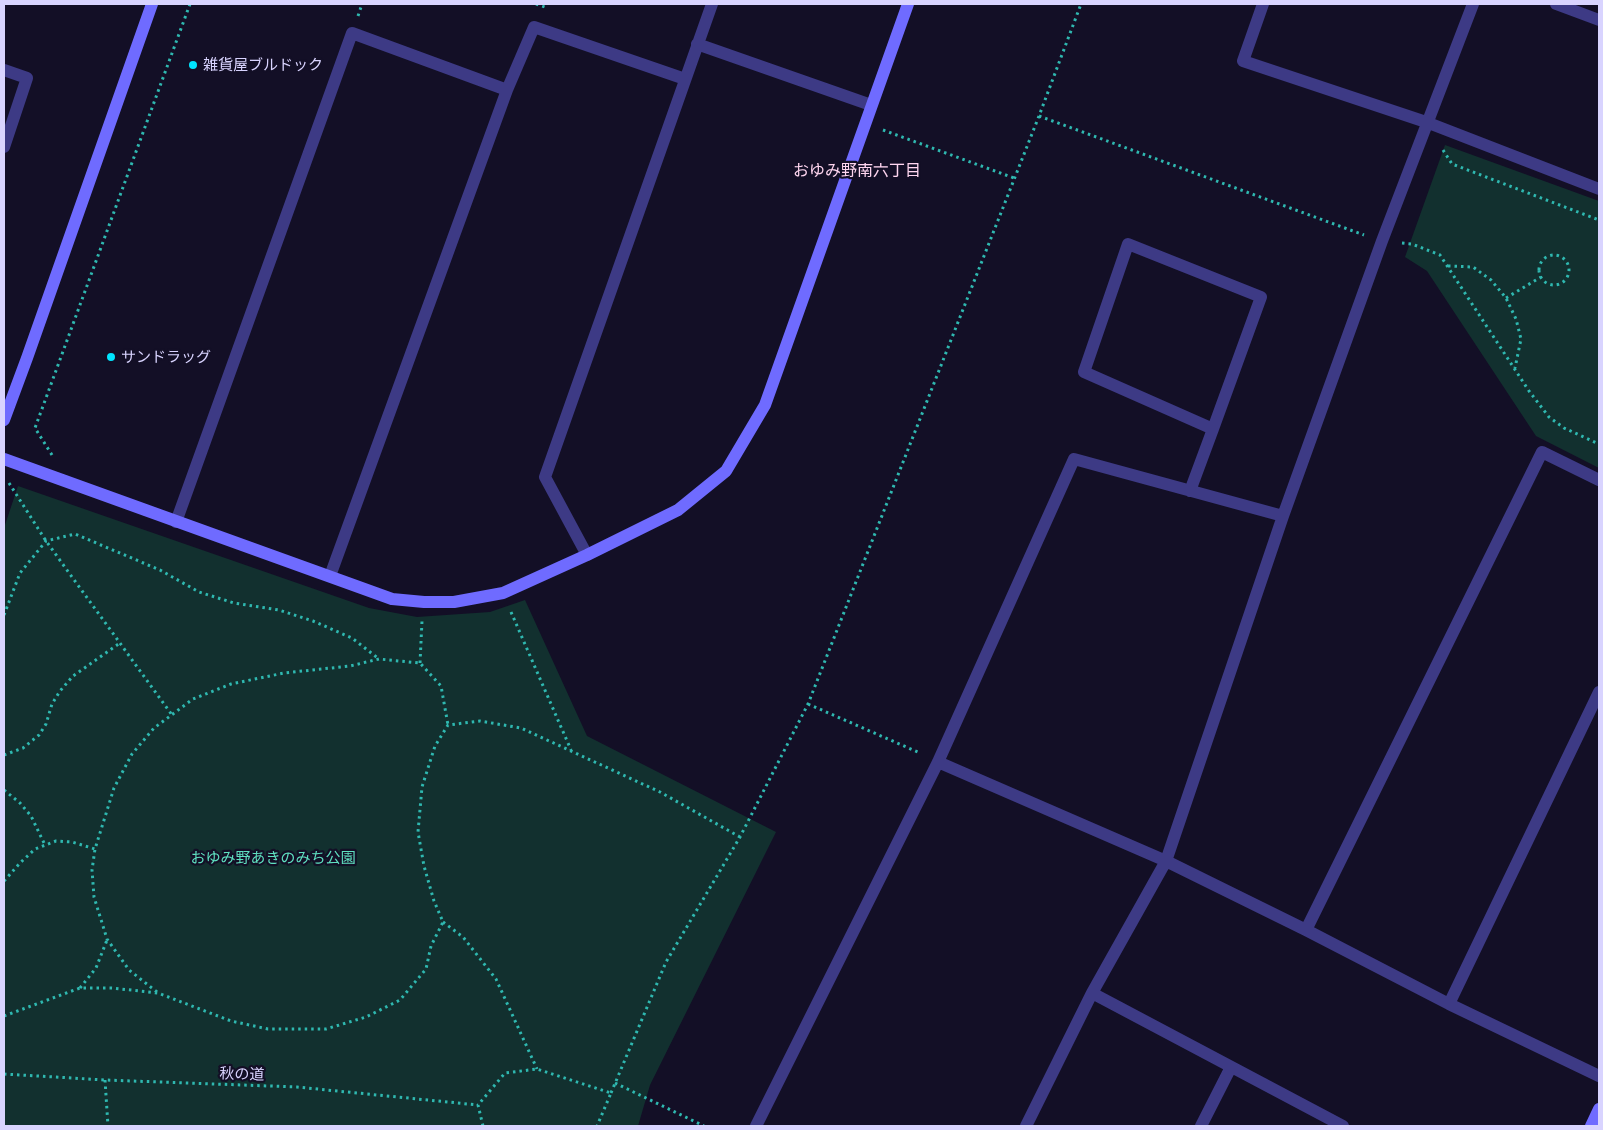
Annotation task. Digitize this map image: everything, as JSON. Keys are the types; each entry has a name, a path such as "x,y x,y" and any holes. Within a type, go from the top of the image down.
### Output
{"street":[{"path":"4,420 152,4"},
{"path":"587,555 545,477 712,4"},
{"path":"4,459 392,599 424,602 454,602 503,593 587,555 678,510 726,471 765,405 908,4"},
{"path":"1263,4 1243,61 1426,122 1599,189"},
{"path":"1026,1126 1092,993 1166,861 1283,516 1426,122 1473,4"},
{"path":"1556,4 1599,20"},
{"path":"330,576 507,90 534,27 685,79"},
{"path":"176,522 352,33 507,90"},
{"path":"697,44 871,105"},
{"path":"4,70 26,78 4,148"},
{"path":"1190,491 1213,429 1261,296 1128,244 1084,372 1213,429"},
{"path":"1306,930 1542,452 1599,480"},
{"path":"756,1126 938,762 1074,459 1283,516"},
{"path":"1449,1004 1599,692"},
{"path":"938,762 1166,861 1306,930 1449,1004 1599,1076"},
{"path":"1092,993 1342,1126"},
{"path":"1201,1126 1231,1067"},
{"path":"1591,1126 1599,1109"}],"path":[{"path":"61,459 52,455 35,428 190,4"},
{"path":"597,1126 666,962 740,837 808,704 1081,4"},
{"path":"1038,116 1382,241 1412,244 1440,255 1514,368 1550,417 1564,428 1599,444"},
{"path":"1426,122 1452,164 1599,220"},
{"path":"1547,256 1561,256 1567,262 1569,269 1567,277 1562,283 1554,285 1546,283 1541,277 1539,269 1541,262 1547,256"},
{"path":"1448,266 1472,267 1491,280 1506,298 1516,319 1521,339 1514,368"},
{"path":"1506,298 1541,277"},
{"path":"9,483 46,541 172,715"},
{"path":"4,616 20,573 46,541 75,534 160,570 199,592 234,603 279,610 313,621 352,638 380,659"},
{"path":"503,593 571,751"},
{"path":"420,663 424,602"},
{"path":"4,755 22,748 40,735 46,724 52,704 73,676 120,643"},
{"path":"158,993 129,970 107,939 94,897 92,870 95,849 114,788 132,754 154,728 193,700 231,684 284,674 350,666 380,659 420,663 441,686 448,725 435,746 422,787 418,832 424,866 434,901 443,922 463,937 496,979 537,1069"},
{"path":"808,704 938,762"},
{"path":"448,725 480,721 521,728 660,792 740,837"},
{"path":"4,790 20,803 31,816 45,845"},
{"path":"4,881 35,849 56,840 72,842 95,849"},
{"path":"4,1016 80,988 112,988 158,993 231,1021 268,1029 326,1029 366,1017 400,1000 426,969 431,946 443,922"},
{"path":"80,988 96,968 107,939"},
{"path":"483,1126 478,1105 505,1073 537,1069 611,1092"},
{"name":"秋の道","path":"4,1074 296,1087 478,1105"},
{"path":"106,1080 108,1126"},
{"path":"615,1083 704,1126"}],"green space":[{"path":"1445,145 1599,201 1599,468 1536,436 1427,271 1405,257"},
{"name":"おゆみ野あきのみち公園","path":"18,486 369,608 417,617 490,612 525,600 587,736 776,832 650,1085 638,1126 4,1126 4,528"}],"place":[{"name":"雑貨屋ブルドック","path":"193,65"},
{"name":"サンドラッグ","path":"111,357"}],"district":[{"name":"おゆみ野南六丁目","path":"857,171"}]}
